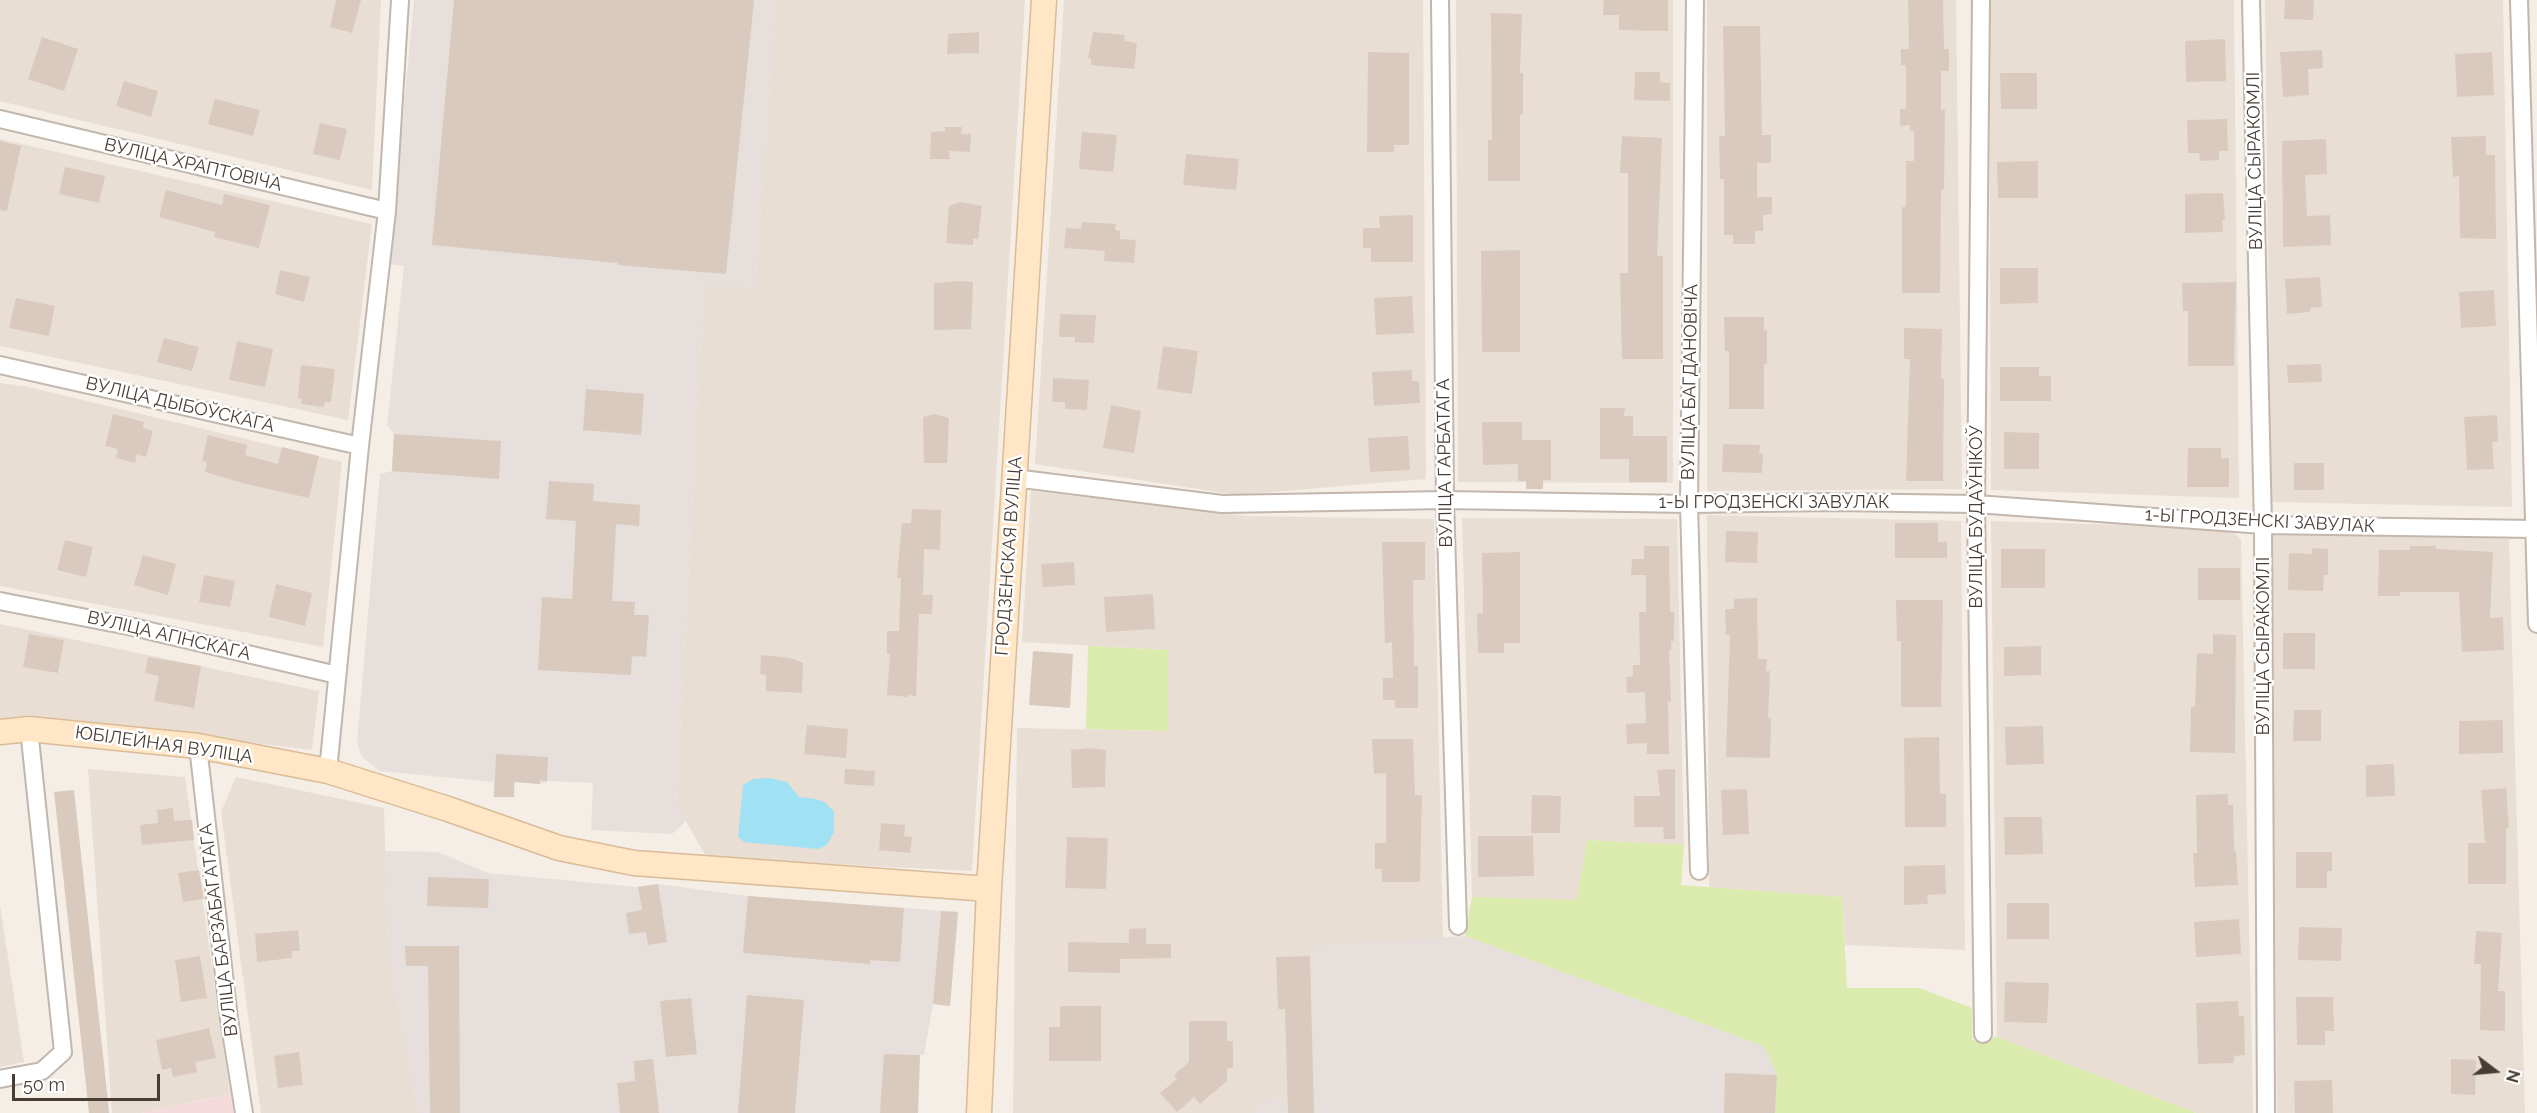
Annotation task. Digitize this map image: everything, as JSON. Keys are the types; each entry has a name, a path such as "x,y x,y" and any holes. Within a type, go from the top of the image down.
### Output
{"street":[{"path":"328,771 360,446 387,211 400,0"},
{"name":"ГРОДЗЕНСКАЯ ВУЛІЦА","path":"979,1113 989,888 1044,0"},
{"name":"ВУЛІЦА ГАРБАТАГА","path":"1440,0 1444,500 1458,926"},
{"name":"ВУЛІЦА БАГДАНОВІЧА","path":"1695,0 1689,504 1699,872"},
{"name":"ВУЛІЦА БУДАЎНІКОЎ","path":"1981,0 1976,504 1983,1034"},
{"name":"ВУЛІЦА СЫРАКОМЛІ","path":"2252,0 2264,525 2266,1113"},
{"path":"2519,0 2537,624"},
{"name":"ВУЛІЦА ХРАПТОВІЧА","path":"0,119 387,211"},
{"name":"ВУЛІЦА ДЫБОЎСКАГА","path":"0,365 360,446"},
{"name":"1-Ы ГРОДЗЕНСКІ ЗАВУЛАК","path":"1014,478 1222,504 1444,500 1689,504 1833,502 1976,504 2264,525 2535,529"},
{"name":"ВУЛІЦА АГІНСКАГА","path":"0,600 133,627 337,675"},
{"path":"0,1079 42,1071 63,1052 29,729"},
{"name":"ЮБІЛЕЙНАЯ ВУЛІЦА","path":"0,732 29,729 198,746 328,771 457,812 559,848 634,863 989,888"},
{"name":"ВУЛІЦА БАРЗАБАГАТАГА","path":"198,746 229,1019 244,1113"}],"shaded area":[{"path":"0,0 381,0 372,190 0,101"},
{"path":"414,0 776,0 755,289 704,286 676,804 687,820 672,834 591,830 593,783 515,782 514,797 493,797 494,782 380,771 362,757 357,743 380,474 392,471 394,434 387,425 404,266 389,264"},
{"path":"776,0 1025,0 972,871 707,858 676,804 704,285 755,288"},
{"path":"1064,0 1423,0 1426,479 1237,495 1035,464"},
{"path":"1456,0 1673,0 1673,483 1458,482"},
{"path":"1707,0 1956,0 1962,489 1707,491"},
{"path":"1989,0 2234,0 2239,498 1991,490"},
{"path":"2265,0 2503,0 2512,507 2271,502"},
{"path":"0,139 372,224 348,420 0,346"},
{"path":"0,383 24,386 342,462 323,647 0,586"},
{"path":"1031,491 1246,516 1434,519 1443,938 1310,946 1313,1087 1309,1098 1262,1099 1252,1113 1013,1113 1017,728 1167,731 1167,650 1022,642"},
{"path":"1707,515 1961,521 1965,950 1845,945 1842,897 1709,887"},
{"path":"1462,518 1677,519 1684,845 1587,840 1577,901 1472,897"},
{"path":"1991,521 2227,528 2241,539 2253,1113 2196,1113 1997,1037"},
{"path":"2271,532 2509,539 2525,1113 2277,1113"},
{"path":"0,624 319,691 312,750 29,715 0,719"},
{"path":"88,769 185,777 230,1094 141,1113 112,1113"},
{"path":"236,777 384,808 388,951 418,1113 261,1113 221,812"},
{"path":"385,851 438,852 488,873 638,887 658,884 748,896 958,912 950,1006 933,1004 924,1055 920,1055 918,1113 418,1113 388,951"},
{"path":"0,905 24,1062 0,1067"},
{"path":"1465,936 1764,1046 1777,1075 1775,1113 1252,1113 1262,1099 1309,1098 1313,1088 1310,945"},
{"path":"230,1094 234,1113 141,1113 209,1099"}],"green space":[{"path":"1088,646 1168,650 1168,731 1086,729"},
{"path":"1587,840 1684,845 1681,885 1842,897 1847,988 1919,988 1972,1008 1972,1040 1997,1037 2196,1113 1775,1113 1777,1075 1764,1046 1465,936 1472,897 1577,900"}],"water":[{"path":"769,778 787,782 799,797 825,802 834,812 834,832 827,845 818,849 744,842 738,836 743,785 753,779"}],"building":[{"path":"336,0 361,0 352,33 330,27"},
{"path":"454,0 754,0 726,274 432,245"},
{"path":"1604,0 1668,0 1668,31 1619,30 1619,15 1603,15"},
{"path":"1908,0 1943,0 1944,49 1949,49 1949,71 1941,71 1941,110 1945,110 1944,190 1941,190 1940,293 1902,293 1902,207 1906,207 1906,161 1914,161 1914,131 1910,131 1910,125 1900,126 1900,109 1906,109 1906,65 1901,65 1901,49 1909,49"},
{"path":"2285,0 2314,0 2313,20 2284,19"},
{"path":"1491,13 1522,14 1520,73 1523,73 1523,114 1520,114 1520,181 1488,181 1488,140 1492,140"},
{"path":"1723,26 1760,26 1762,135 1771,135 1771,163 1757,163 1757,197 1772,197 1772,214 1763,215 1763,231 1755,231 1755,244 1733,244 1733,235 1724,235 1724,179 1720,179 1719,136 1725,136"},
{"path":"979,32 979,53 947,54 948,34"},
{"path":"1093,32 1125,35 1124,41 1137,43 1134,69 1091,65 1091,58 1088,58"},
{"path":"42,37 78,49 64,91 28,79"},
{"path":"2225,39 2226,81 2186,82 2185,41"},
{"path":"2322,50 2323,68 2308,69 2309,95 2283,97 2280,52"},
{"path":"1368,52 1409,53 1409,145 1394,145 1394,152 1367,152"},
{"path":"2492,52 2494,95 2457,97 2455,54"},
{"path":"1635,72 1660,72 1660,82 1670,83 1670,101 1634,100"},
{"path":"2000,73 2037,73 2037,109 2001,109"},
{"path":"124,81 158,91 151,117 116,106"},
{"path":"215,99 260,110 253,136 208,124"},
{"path":"2227,119 2228,151 2219,151 2219,160 2200,161 2199,153 2188,153 2187,120"},
{"path":"320,123 347,129 340,160 313,154"},
{"path":"945,127 962,127 961,134 971,134 970,152 949,151 950,159 930,159 931,132 945,131"},
{"path":"1082,132 1117,135 1113,172 1079,169"},
{"path":"1622,136 1662,138 1657,256 1663,256 1663,359 1622,359 1620,273 1628,273 1628,173 1620,173"},
{"path":"2486,136 2486,155 2495,155 2496,239 2460,238 2459,176 2453,177 2451,137"},
{"path":"2326,139 2327,174 2305,175 2307,216 2330,215 2331,245 2283,247 2282,141"},
{"path":"0,141 21,146 7,211 0,210"},
{"path":"1186,154 1239,159 1236,190 1183,185"},
{"path":"2038,161 2038,198 1998,198 1997,162"},
{"path":"65,167 105,176 99,203 59,194"},
{"path":"166,190 222,205 224,194 270,205 259,248 214,237 215,232 159,217"},
{"path":"2223,193 2225,220 2222,220 2223,232 2185,233 2185,194"},
{"path":"960,202 982,206 978,239 973,238 973,245 946,243 949,206"},
{"path":"1413,215 1413,262 1371,262 1371,248 1363,248 1363,228 1380,228 1379,216"},
{"path":"1082,222 1116,224 1115,230 1120,231 1120,239 1136,240 1134,263 1104,261 1105,251 1064,248 1066,228 1081,229"},
{"path":"1520,250 1520,352 1482,352 1481,251"},
{"path":"2000,268 2038,268 2038,303 2000,304"},
{"path":"280,270 310,277 304,302 275,294"},
{"path":"2320,277 2322,307 2310,308 2310,312 2287,314 2285,279"},
{"path":"973,282 971,329 934,330 934,283"},
{"path":"2236,282 2234,366 2188,366 2188,311 2183,311 2182,283"},
{"path":"2494,290 2496,326 2461,328 2459,292"},
{"path":"1412,296 1414,333 1376,335 1374,298"},
{"path":"16,298 55,306 49,336 9,328"},
{"path":"1060,314 1096,315 1094,343 1075,342 1075,337 1059,337"},
{"path":"1724,317 1764,317 1764,330 1767,330 1767,364 1764,364 1764,409 1729,409 1729,351 1725,351"},
{"path":"1904,328 1942,329 1943,481 1906,481 1910,359 1904,359"},
{"path":"164,338 199,347 192,371 157,362"},
{"path":"237,341 273,349 265,387 229,380"},
{"path":"1163,346 1198,351 1192,394 1157,389"},
{"path":"2321,364 2322,382 2288,383 2287,365"},
{"path":"301,365 335,369 331,402 325,402 324,407 301,404 302,399 298,398"},
{"path":"2000,367 2039,367 2039,376 2051,376 2051,401 2000,401"},
{"path":"1412,370 1412,381 1419,381 1420,403 1374,406 1372,372"},
{"path":"1053,378 1089,380 1087,410 1065,409 1065,402 1052,402"},
{"path":"586,389 644,394 641,435 583,430"},
{"path":"1111,405 1141,411 1134,453 1103,448"},
{"path":"1600,408 1625,408 1624,416 1633,416 1633,436 1667,436 1667,482 1629,482 1629,459 1600,459"},
{"path":"113,414 144,422 143,428 153,431 146,457 137,454 135,463 116,458 118,449 105,446"},
{"path":"935,414 949,418 947,463 924,463 923,417"},
{"path":"2497,415 2498,441 2492,442 2494,469 2467,470 2464,417"},
{"path":"1482,422 1522,422 1522,440 1551,440 1551,480 1543,480 1543,489 1526,489 1526,481 1518,481 1518,464 1483,465"},
{"path":"2004,432 2039,433 2039,469 2004,469"},
{"path":"394,434 501,441 499,479 392,471"},
{"path":"208,435 247,445 245,455 278,464 282,447 319,456 309,498 205,472 207,462 202,461"},
{"path":"1408,436 1410,470 1370,472 1368,438"},
{"path":"1723,444 1760,445 1759,454 1763,454 1762,473 1722,472"},
{"path":"2188,448 2221,448 2221,458 2229,458 2229,487 2187,487"},
{"path":"2294,463 2324,463 2324,490 2294,490"},
{"path":"549,481 594,484 593,501 640,505 639,526 616,524 612,601 635,602 634,615 649,615 646,657 632,656 631,675 538,670 542,597 572,599 576,521 546,519"},
{"path":"912,509 941,510 940,550 924,549 923,595 933,595 932,614 919,614 916,696 908,695 908,697 887,695 890,654 887,654 887,631 899,631 901,578 897,578 902,523 911,523"},
{"path":"1895,523 1938,523 1938,542 1947,542 1947,558 1895,558"},
{"path":"1726,531 1758,532 1757,563 1725,562"},
{"path":"65,540 93,547 86,577 57,570"},
{"path":"1382,542 1425,542 1425,580 1413,580 1414,666 1418,666 1418,708 1395,708 1395,700 1383,700 1383,678 1393,678 1392,642 1385,643"},
{"path":"1644,546 1669,546 1670,612 1674,612 1674,641 1671,641 1671,650 1669,650 1671,702 1668,702 1669,754 1647,754 1647,743 1627,744 1626,724 1646,723 1645,692 1627,693 1626,677 1633,676 1633,665 1640,665 1639,612 1646,612 1646,575 1631,575 1632,559 1644,559"},
{"path":"2410,546 2436,546 2436,549 2493,552 2490,618 2503,617 2504,650 2462,652 2459,592 2400,592 2400,596 2378,596 2379,550 2410,550"},
{"path":"2312,548 2328,549 2328,575 2324,575 2323,591 2288,590 2289,553 2312,554"},
{"path":"2001,549 2045,549 2045,588 2001,588"},
{"path":"1520,552 1520,643 1504,643 1504,653 1478,653 1477,613 1483,613 1482,553"},
{"path":"143,555 176,564 168,595 134,585"},
{"path":"1074,562 1075,585 1043,587 1041,564"},
{"path":"2198,568 2240,568 2240,600 2198,600"},
{"path":"204,575 235,581 230,607 199,602"},
{"path":"276,584 312,593 305,626 269,617"},
{"path":"1153,594 1155,629 1106,632 1104,597"},
{"path":"1757,598 1758,659 1767,659 1766,671 1770,671 1768,718 1771,718 1770,758 1726,757 1730,635 1726,635 1725,609 1734,609 1734,599"},
{"path":"1896,600 1943,600 1941,707 1901,707 1901,641 1897,641"},
{"path":"2283,633 2315,633 2315,669 2283,669"},
{"path":"29,634 64,640 58,673 23,667"},
{"path":"2213,634 2236,635 2235,753 2190,752 2191,707 2195,707 2197,653 2213,654"},
{"path":"2041,646 2041,675 2004,676 2004,647"},
{"path":"1033,651 1073,654 1070,708 1029,705"},
{"path":"761,655 790,658 803,663 802,693 766,691 766,675 760,674"},
{"path":"148,657 201,666 194,708 154,701 159,676 145,673"},
{"path":"2294,710 2321,710 2321,741 2293,741"},
{"path":"2503,720 2503,753 2459,754 2459,721"},
{"path":"807,725 848,729 846,758 804,754"},
{"path":"2043,726 2044,764 2006,765 2005,727"},
{"path":"1939,737 1940,794 1946,794 1946,827 1905,827 1904,738"},
{"path":"1372,739 1413,739 1415,795 1422,795 1420,882 1382,882 1382,869 1375,869 1375,843 1386,843 1386,773 1374,774"},
{"path":"1090,748 1106,750 1105,787 1072,788 1071,750"},
{"path":"496,754 548,757 547,781 540,780 540,784 514,782 514,797 494,797"},
{"path":"2394,764 2395,796 2366,797 2366,765"},
{"path":"845,769 875,771 874,786 844,784"},
{"path":"1675,769 1675,839 1664,839 1663,827 1634,827 1634,796 1660,796 1657,770"},
{"path":"2506,788 2509,828 2506,828 2506,884 2468,884 2468,843 2485,843 2481,790"},
{"path":"1747,789 1749,834 1723,835 1721,790"},
{"path":"74,790 109,1113 89,1113 54,792"},
{"path":"2228,794 2228,805 2233,805 2234,851 2236,851 2238,885 2195,887 2193,853 2197,853 2196,795"},
{"path":"1532,795 1561,796 1560,833 1531,833"},
{"path":"173,808 174,821 192,820 194,840 142,845 140,825 158,823 157,810"},
{"path":"2004,817 2042,817 2043,854 2005,855"},
{"path":"881,823 905,825 904,836 912,837 910,853 879,850"},
{"path":"1478,836 1533,836 1534,876 1478,877"},
{"path":"1067,837 1108,838 1106,889 1065,888"},
{"path":"2296,852 2332,852 2332,871 2327,871 2327,888 2296,888"},
{"path":"1945,865 1946,894 1927,895 1928,904 1904,905 1904,866"},
{"path":"199,870 204,899 183,902 178,873"},
{"path":"428,877 489,879 488,908 427,906"},
{"path":"658,884 667,942 648,945 646,932 629,934 626,913 642,910 638,887"},
{"path":"748,896 904,908 900,962 870,960 870,964 743,953"},
{"path":"2007,903 2049,903 2049,939 2007,939"},
{"path":"941,911 958,912 950,1006 933,1004"},
{"path":"2239,919 2241,954 2196,957 2194,922"},
{"path":"2299,927 2342,928 2341,961 2298,960"},
{"path":"1146,928 1146,944 1171,944 1171,958 1120,959 1120,973 1068,972 1068,942 1129,943 1129,929"},
{"path":"298,930 300,951 292,951 292,958 257,962 255,934"},
{"path":"2476,931 2502,933 2498,991 2505,991 2505,1031 2480,1030 2481,964 2474,964"},
{"path":"405,946 459,946 460,1113 430,1113 428,966 406,966"},
{"path":"200,956 207,998 181,1002 175,960"},
{"path":"1310,956 1314,1113 1288,1113 1285,1009 1278,1009 1276,957"},
{"path":"2005,982 2049,983 2047,1023 2004,1022"},
{"path":"747,995 804,1000 795,1113 738,1113"},
{"path":"2296,997 2333,997 2334,1031 2325,1031 2325,1045 2297,1045"},
{"path":"691,998 697,1054 666,1057 660,1001"},
{"path":"2238,1001 2239,1016 2244,1016 2245,1055 2234,1056 2234,1063 2198,1064 2196,1003"},
{"path":"1060,1006 1101,1006 1101,1061 1049,1061 1049,1027 1060,1027"},
{"path":"1189,1021 1227,1021 1227,1041 1233,1041 1233,1068 1227,1068 1227,1081 1200,1104 1194,1097 1177,1112 1160,1093 1177,1079 1174,1075 1189,1062"},
{"path":"209,1028 216,1058 195,1062 197,1072 173,1077 171,1068 162,1070 156,1040"},
{"path":"299,1052 303,1085 278,1088 274,1056"},
{"path":"884,1054 920,1055 918,1113 880,1113"},
{"path":"653,1059 659,1113 620,1113 617,1083 635,1081 634,1061"},
{"path":"2451,1059 2476,1060 2475,1095 2451,1094"},
{"path":"1725,1073 1777,1075 1775,1113 1724,1113"},
{"path":"2332,1080 2333,1113 2295,1113 2294,1081"}]}
